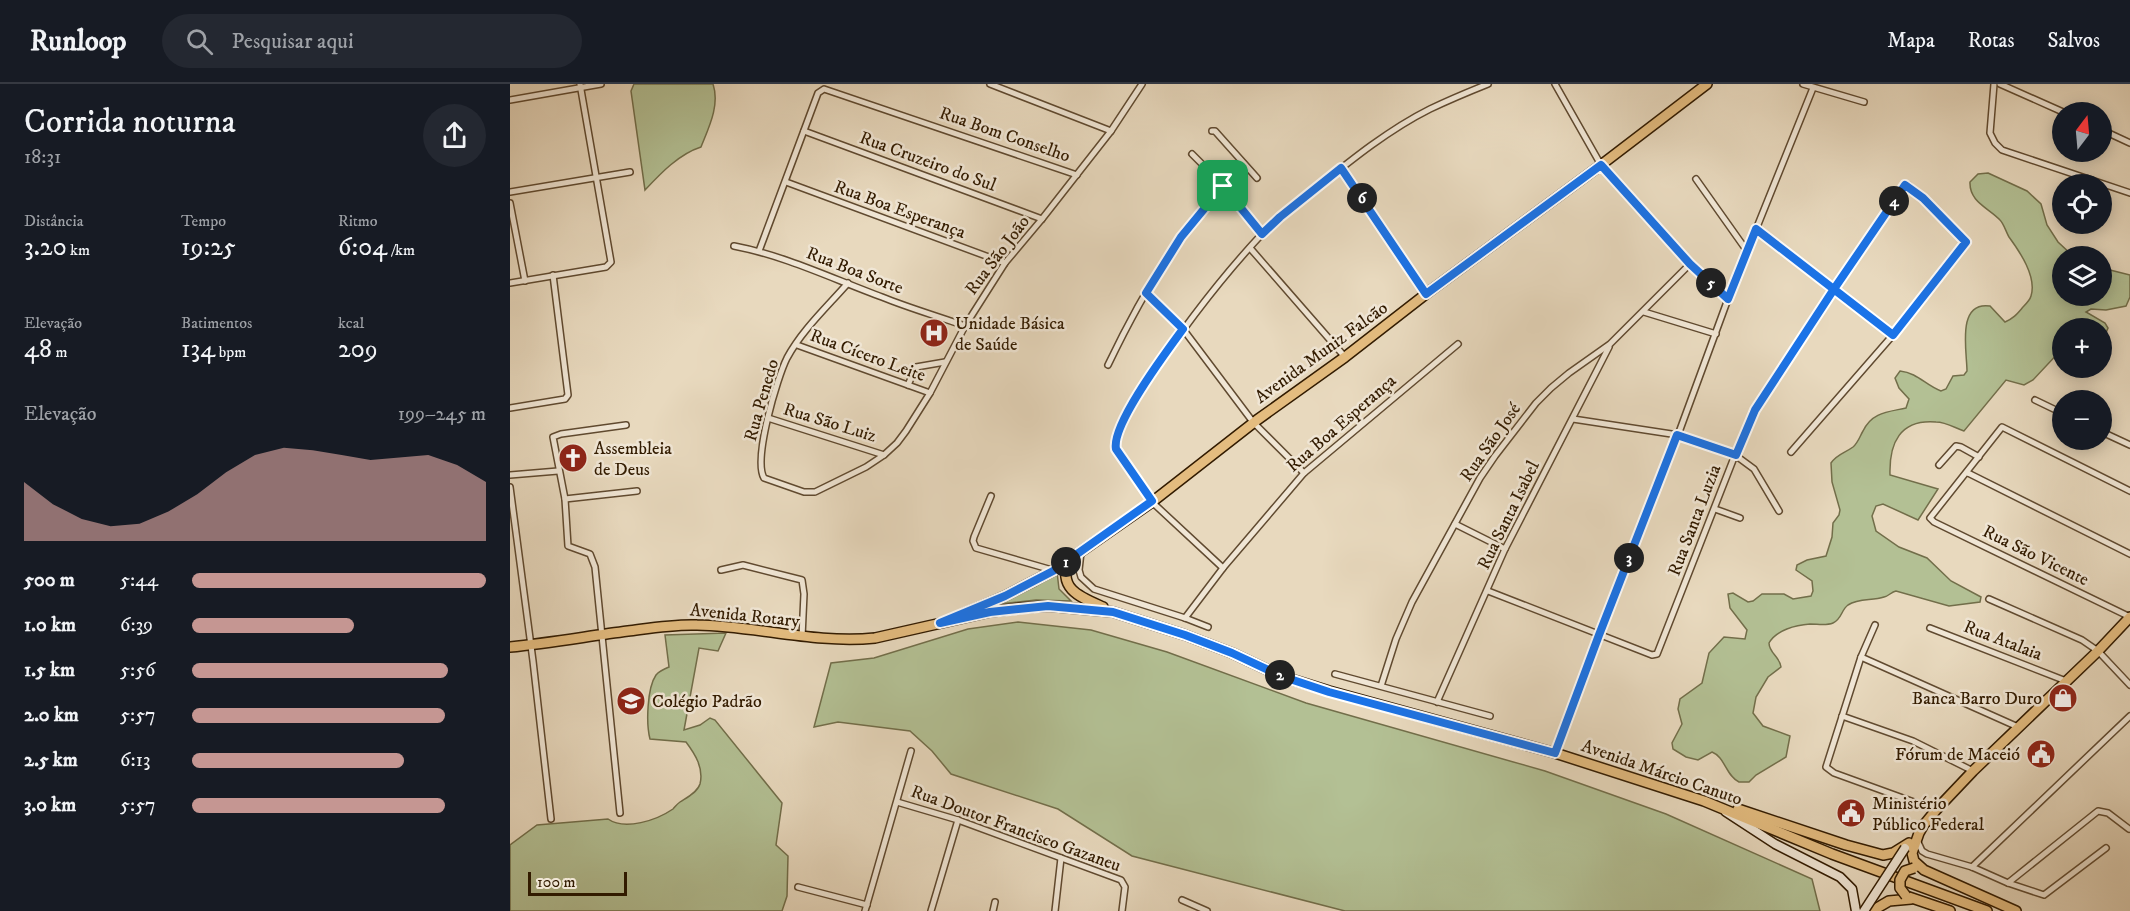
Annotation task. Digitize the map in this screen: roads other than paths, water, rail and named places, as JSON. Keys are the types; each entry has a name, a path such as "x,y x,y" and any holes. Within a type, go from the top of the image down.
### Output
{"main road":[{"name":"Avenida Muniz Falcão","path":"940,623 1005,596 1053,571 1152,501 1253,422 1345,357 1707,84"},
{"path":"1069,559 1066,578 1072,590 1077,595 1113,612"},
{"name":"Avenida Márcio Canuto","path":"940,623 990,612 1048,606 1113,612 1185,635 1232,653 1281,676 1329,692 1555,753 1704,801 1917,886 1988,911"},
{"path":"1864,911 1936,810 2130,617"},
{"name":"Avenida Rotary","path":"510,647 682,625 802,637 867,639 940,623"},
{"path":"1704,801 1742,810 1883,855 1893,853 1911,843"},
{"path":"1718,807 1775,844 1840,877 1852,889 1856,911"},
{"path":"1911,843 1912,857 1919,869"},
{"path":"1910,898 1900,888 1902,876 1905,871 1919,869 2016,911"},
{"path":"1872,911 1889,901 1910,898 1950,911"}],"street":[{"path":"510,100 602,84"},
{"path":"990,84 1111,132"},
{"name":"Rua São João","path":"762,474 764,478 799,490 815,492 866,467 884,455 906,431 930,393 965,326 1005,263 1111,132 1141,84"},
{"path":"1223,568 1152,501 1116,449 1115,439 1123,420 1183,329 1262,234 1280,217 1341,168 1427,110 1488,84"},
{"path":"1555,84 1601,165 1690,264 1728,299"},
{"path":"1803,84 1864,102"},
{"path":"1994,84 1990,133 2002,150 2130,193"},
{"path":"2000,84 2052,107"},
{"path":"510,284 610,265 598,178 581,86"},
{"path":"1555,753 1728,299 1814,88"},
{"name":"Rua Bom Conselho","path":"804,131 820,90 828,89 1077,175"},
{"path":"759,251 804,131"},
{"name":"Rua Cruzeiro do Sul","path":"804,131 1042,219"},
{"path":"1212,131 1215,131 1257,178"},
{"path":"2112,135 2130,143"},
{"path":"1192,154 1223,186 1262,234"},
{"path":"1107,365 1146,293 1181,237 1244,164"},
{"path":"1341,168 1364,207 1426,294"},
{"path":"510,192 630,172"},
{"path":"1696,178 1747,251"},
{"name":"Rua Boa Esperança","path":"786,182 1005,263"},
{"name":"Rua Santa Luzia","path":"1599,635 1652,655 1657,654 1755,410 1905,185 1923,198 1966,242 1893,335"},
{"path":"510,203 525,281"},
{"path":"1756,229 1893,335 1791,452"},
{"name":"Rua Boa Sorte","path":"735,246 759,251 965,326"},
{"path":"1250,248 1345,357"},
{"name":"Rua São José","path":"1381,686 1406,616 1480,478 1536,403 1569,373 1610,344 1690,264"},
{"path":"510,408 567,398 568,395 553,275"},
{"name":"Rua Penedo","path":"762,474 761,454 768,418 786,360 803,335 848,283"},
{"path":"1146,293 1183,329 1253,422 1304,473"},
{"path":"1644,312 1716,333"},
{"name":"Rua Boa Esperança","path":"1185,618 1223,568 1304,473 1458,344"},
{"name":"Rua Santa Isabel","path":"1437,702 1505,549 1610,344"},
{"name":"Rua Cícero Leite","path":"797,345 930,393"},
{"path":"908,385 916,367 945,362"},
{"path":"2035,400 2052,408"},
{"name":"Rua São Luiz","path":"768,418 884,455"},
{"path":"1573,419 1677,435 1736,455 1754,469 1779,511"},
{"path":"620,813 594,562 590,554 568,546 564,499 553,437 626,425"},
{"path":"2130,490 2002,427 1968,473 2130,554"},
{"path":"2112,437 2130,446"},
{"path":"1939,465 1956,446 1979,457"},
{"path":"510,475 558,471"},
{"name":"Rua São Vicente","path":"1968,473 1930,518 1934,522 2130,617"},
{"path":"510,487 551,819"},
{"path":"564,499 637,491"},
{"path":"991,496 974,537 976,548 1053,571"},
{"path":"1715,509 1740,518"},
{"path":"1455,524 1505,549"},
{"path":"1081,550 1079,570 1081,578 1094,589 1208,627"},
{"path":"721,570 743,565 802,580 804,594 802,637"},
{"path":"1488,591 1599,635"},
{"path":"1989,599 2082,640 2098,651 2130,685"},
{"path":"1875,625 1861,657 1826,768 1834,773 1936,810"},
{"name":"Rua Atalaia","path":"1930,628 2066,681"},
{"path":"1861,657 2018,727"},
{"path":"1335,674 1490,716"},
{"path":"1842,716 1912,741 1973,771"},
{"path":"1972,867 2130,716"},
{"path":"798,887 866,908 911,751"},
{"name":"Rua Doutor Francisco Gazaneu","path":"897,802 958,820 1121,880 1124,883 1122,911"},
{"path":"2008,883 2098,811 2108,813 2129,829"},
{"path":"931,911 958,820"},
{"path":"1911,843 1927,854 1972,867 2008,883 2046,894 2106,848"},
{"path":"1055,911 1061,858"},
{"path":"1182,900 1207,911"},
{"path":"993,911 995,902"}],"place":[{"name":"Unidade Básica de Saúde","path":"934,333"},
{"name":"Assembleia de Deus","path":"573,458"},
{"name":"Banca Barro Duro","path":"2063,698"},
{"name":"Colégio Padrão","path":"631,701"},
{"name":"Fórum de Maceió","path":"2041,754"},
{"name":"Ministério Público Federal","path":"1851,813"}]}
